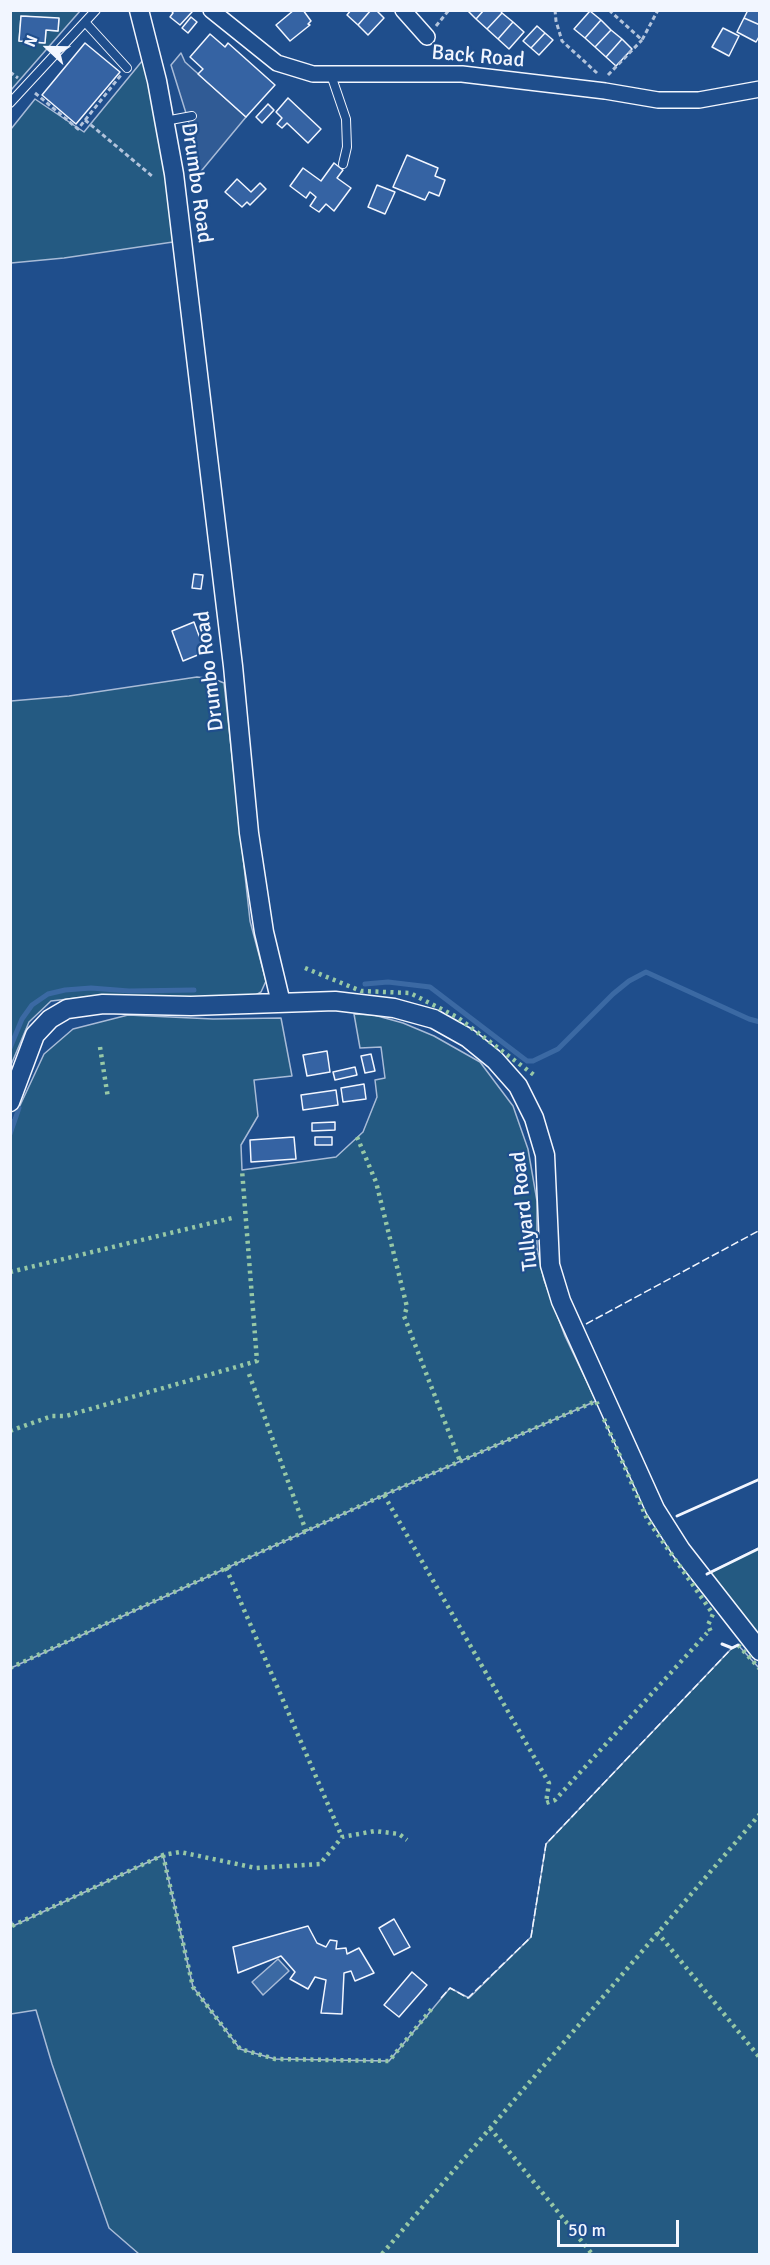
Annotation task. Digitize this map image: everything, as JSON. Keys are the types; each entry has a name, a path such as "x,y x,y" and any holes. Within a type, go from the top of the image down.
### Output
{"street":[{"name":"Drumbo Road","path":"139,10 157,81 174,174 233,666 249,833 264,932 281,1003"},
{"name":"Back Road","path":"211,10 278,63 313,74 462,74 658,100 699,100 759,89"},
{"path":"403,10 427,37"},
{"name":"Tullyard Road","path":"281,1003 335,1001 394,1008 434,1019 468,1038 495,1059 518,1086 534,1118 545,1155 550,1265 561,1301 655,1509 681,1550 759,1651"},
{"path":"10,1102 36,1035 50,1019 67,1009 103,1004 191,1006 281,1003"}],"lane":[{"path":"10,103 96,10"},
{"path":"85,22 127,68"},
{"path":"331,75 346,119 347,147 343,164"},
{"path":"165,121 192,116"}],"path":[{"path":"555,10 562,41 604,80 642,40 658,10"},
{"path":"609,10 642,40"},
{"path":"10,72 78,129 127,68"},
{"path":"85,120 152,176"}],"shaded area":[{"path":"11,11 80,11 11,90","holes":["21,16 59,19 58,31 46,30 45,43 19,41"]},
{"path":"181,53 185,62 246,117 193,181 190,126 171,65"},
{"path":"147,55 166,138 173,242 64,258 11,263 11,129 35,99 84,132"},
{"path":"197,677 224,683 250,921 266,981 261,992 254,996 175,1000 86,997 51,1001 29,1022 11,1065 11,701 69,696"},
{"path":"354,1014 374,1015 403,1023 434,1036 480,1062 513,1106 528,1149 537,1201 537,1248 544,1280 565,1336 596,1401 384,1495 11,1668 10,1127 44,1054 73,1029 128,1015 213,1019 281,1018 292,1076 254,1080 258,1116 241,1145 242,1170 336,1157 363,1132 377,1097 375,1080 385,1078 381,1047 360,1048"},
{"path":"759,1548 759,1636 707,1574"},
{"path":"738,1645 760,1669 759,2254 139,2254 109,2228 52,2064 36,2010 11,2014 11,1920 13,1926 163,1855 193,1987 240,2049 275,2059 389,2061 450,1988 469,1998 531,1937 546,1844 732,1648"},
{"path":"278,1959 289,1971 263,1995 252,1982"}],"building":[{"path":"171,10 190,10 192,12 180,25 170,17 173,13"},
{"path":"294,10 303,10 311,21 308,24 310,25 290,41 276,25"},
{"path":"351,10 371,10 358,25 347,15"},
{"path":"371,10 376,10 384,18 368,35 358,25"},
{"path":"467,10 484,10 476,19"},
{"path":"484,10 500,10 502,13 487,29 476,19"},
{"path":"748,10 760,10 760,25 744,18"},
{"path":"590,11 601,20 585,38 574,29"},
{"path":"502,13 513,22 498,39 487,29"},
{"path":"21,16 59,18 58,31 46,30 45,43 19,41"},
{"path":"191,17 197,22 188,33 182,28"},
{"path":"744,18 760,25 760,35 756,42 737,32"},
{"path":"601,20 611,30 595,47 585,38"},
{"path":"513,22 524,32 509,49 498,39"},
{"path":"537,26 545,33 531,48 523,41"},
{"path":"723,28 739,36 729,56 712,47"},
{"path":"611,30 622,39 606,57 595,47"},
{"path":"545,33 553,40 539,55 531,48"},
{"path":"210,34 225,47 228,43 275,85 246,117 198,74 203,69 190,57"},
{"path":"622,39 632,49 616,66 606,57"},
{"path":"85,43 120,72 76,124 42,95"},
{"path":"288,98 321,129 308,143 287,123 282,128 277,124 282,118 276,112"},
{"path":"268,104 274,110 262,123 256,117"},
{"path":"407,155 438,168 435,176 445,180 439,196 429,192 425,200 393,187"},
{"path":"334,163 343,170 337,178 351,188 334,211 326,204 319,212 310,206 316,197 310,192 306,198 290,186 303,168 321,181"},
{"path":"237,179 251,192 260,183 266,189 250,205 247,202 242,207 225,192"},
{"path":"377,185 395,192 385,214 368,207"},
{"path":"194,574 203,575 201,589 192,588"},
{"path":"194,622 205,652 183,661 172,631"},
{"path":"327,1051 330,1072 307,1076 303,1055"},
{"path":"371,1054 375,1071 365,1073 361,1056"},
{"path":"355,1067 357,1075 335,1080 333,1072"},
{"path":"364,1084 366,1099 343,1102 341,1088"},
{"path":"336,1090 338,1105 303,1110 301,1095"},
{"path":"335,1122 335,1130 312,1131 312,1123"},
{"path":"294,1137 296,1159 251,1162 250,1140"},
{"path":"315,1137 332,1137 332,1145 315,1145"},
{"path":"394,1919 410,1947 394,1955 379,1928"},
{"path":"308,1926 317,1943 326,1947 330,1940 337,1941 336,1949 346,1948 347,1954 359,1948 374,1973 355,1981 351,1971 344,1973 342,2014 321,2013 326,1980 315,1977 308,1989 290,1979 295,1972 281,1956 238,1973 233,1947"},
{"path":"412,1972 427,1985 399,2017 384,2005"}],"waterway":[{"path":"365,984 388,982 430,987 527,1061 533,1061 558,1049 613,994 629,981 646,972 760,1022"},
{"path":"10,1048 22,1019 32,1005 48,994 91,988 129,991 194,990"},
{"path":"10,1134 19,1108"}],"hedge":[{"path":"305,968 361,991 410,993 457,1017 534,1075"},
{"path":"100,1047 108,1098"},
{"path":"357,1137 376,1182 407,1307 404,1316 460,1461"},
{"path":"10,1431 52,1416 66,1416 257,1361 242,1170"},
{"path":"10,1272 232,1218"},
{"path":"249,1374 306,1531"},
{"path":"10,1668 384,1495 596,1401 598,1405"},
{"path":"604,1419 647,1519 713,1614 708,1625 711,1632"},
{"path":"384,1495 549,1783 546,1803 555,1800 707,1633"},
{"path":"226,1568 342,1837"},
{"path":"738,1645 760,1669"},
{"path":"382,2254 760,1814"},
{"path":"12,1926 163,1855 180,1852 256,1868 320,1864 342,1837 375,1831 399,1834 407,1840"},
{"path":"163,1855 193,1987 240,2049 275,2059 389,2061 433,2007"},
{"path":"657,1932 760,2058"},
{"path":"490,2128 592,2254"}],"fence":[{"path":"586,1324 760,1230"},
{"path":"441,1998 450,1988 468,1998 531,1937 546,1844 732,1648"}],"wall":[{"path":"677,1516 760,1479"},
{"path":"707,1574 760,1548"},
{"path":"722,1644 732,1648 738,1645"}]}
